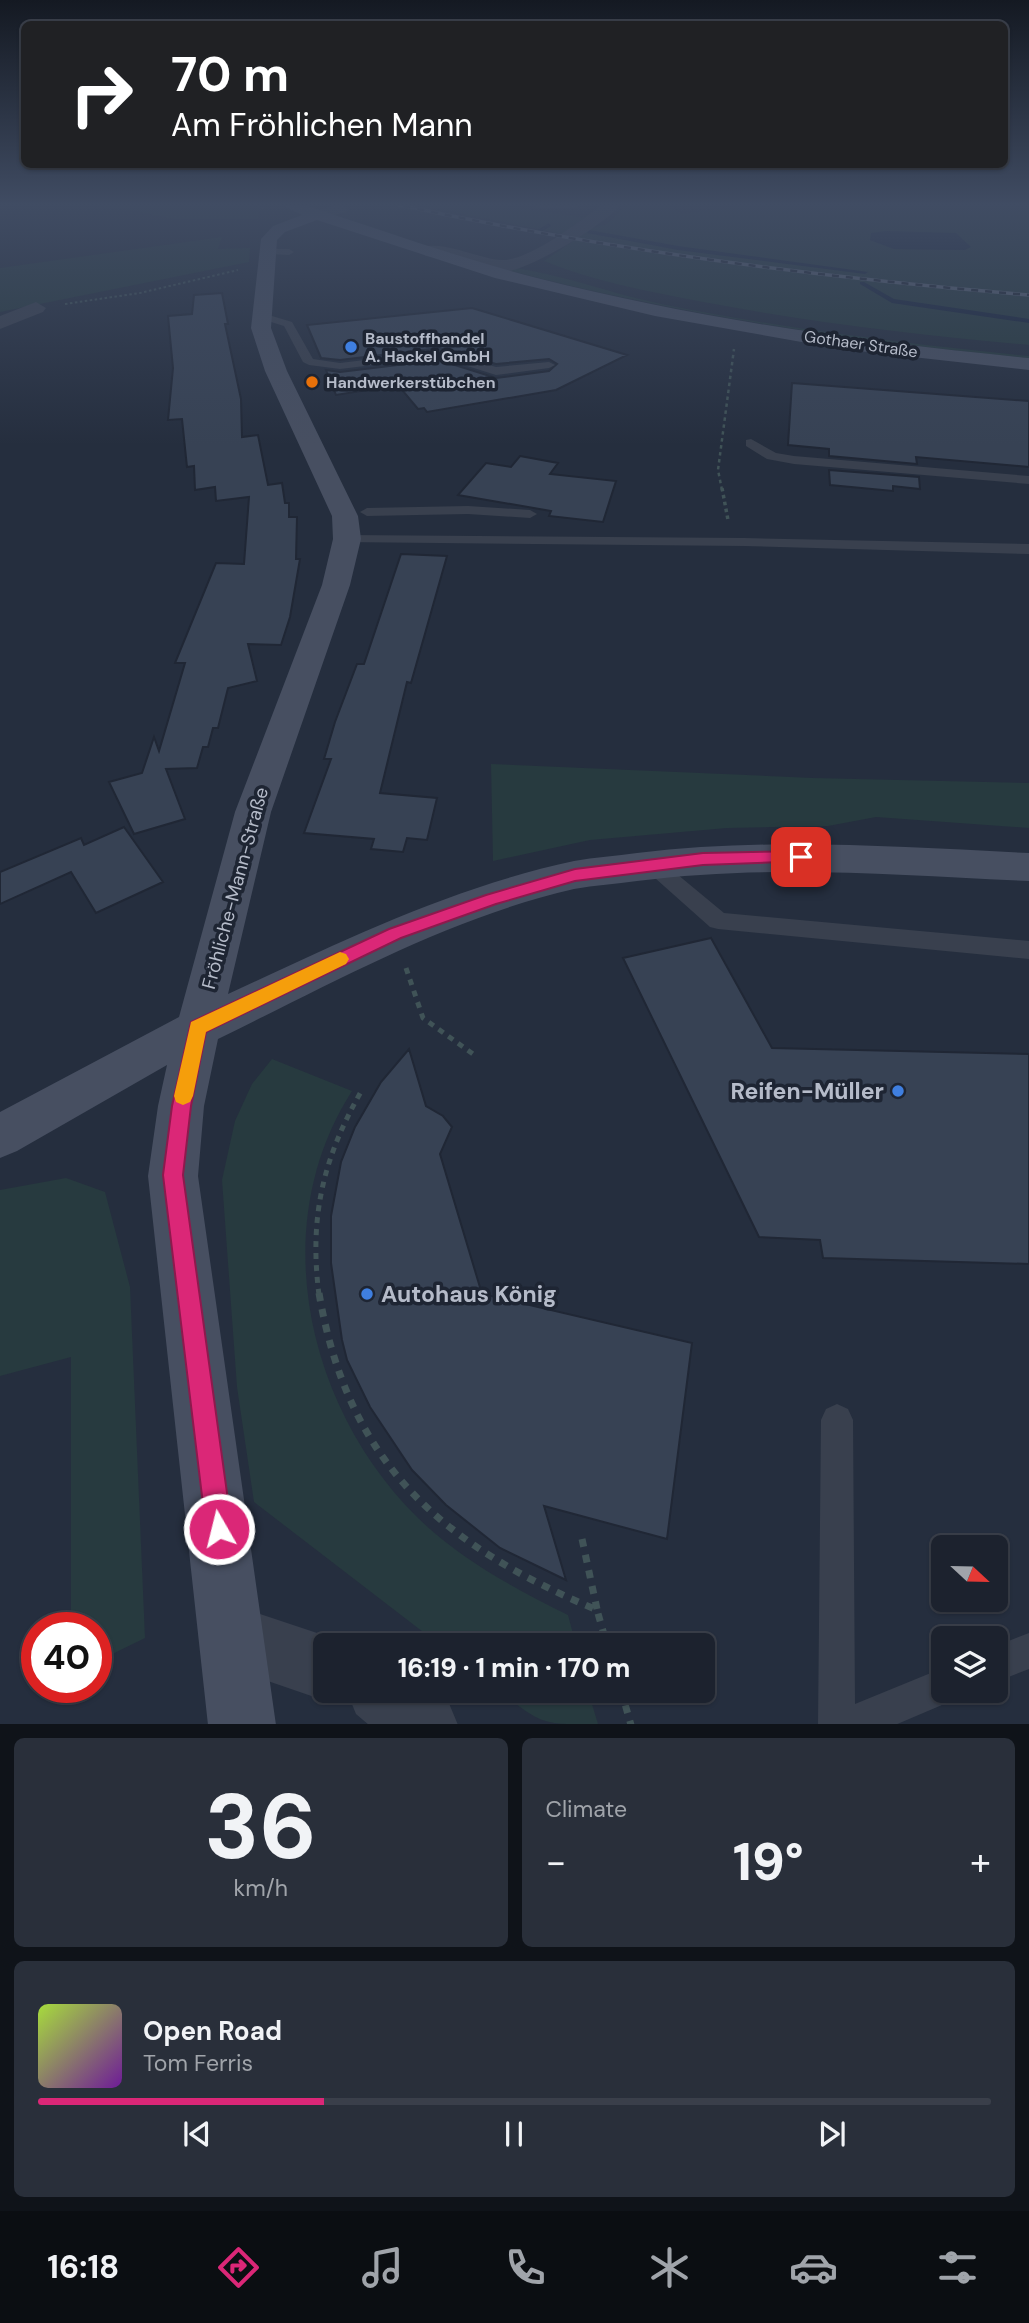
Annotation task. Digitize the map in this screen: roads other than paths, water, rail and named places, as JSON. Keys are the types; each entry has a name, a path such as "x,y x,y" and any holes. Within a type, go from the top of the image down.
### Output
{"street":[{"name":"Fröhliche-Mann-Straße","path":"242,1724 173,1175 181,1106 198,1028 253,812 357,525 345,516 271,358 261,328 268,283"},
{"name":"Gothaer Straße","path":"559,283 630,305 772,332 922,353 1029,364"},
{"name":"Gothaer Straße","path":"582,283 725,313 861,334 1029,353"},
{"path":"0,323 36,308"},
{"path":"0,1136 198,1028 395,934 492,899 575,875 703,859 801,857 1029,867"},
{"path":"233,1638 313,1664"},
{"path":"397,1703 424,1724"}],"lane":[{"path":"262,316 288,324 309,362 340,366 439,354 496,371 549,365"},
{"path":"751,443 772,457 1029,481"},
{"path":"357,525 468,510 530,514"},
{"path":"357,525 732,542 1029,549"},
{"path":"653,865 718,921 1029,950"},
{"path":"837,1420 837,1724"},
{"path":"1008,1659 1029,1651"},
{"path":"849,1724 931,1691"}],"waterway":[{"path":"863,283 892,301 1029,321"}],"railway":[{"path":"905,283 1029,295"}],"place":[{"name":"Baustoffhandel A. Hackel GmbH","path":"351,347"},
{"name":"Handwerkerstübchen","path":"312,382"},
{"name":"Reifen-Müller","path":"898,1091"},
{"name":"Autohaus König","path":"367,1294"}]}
